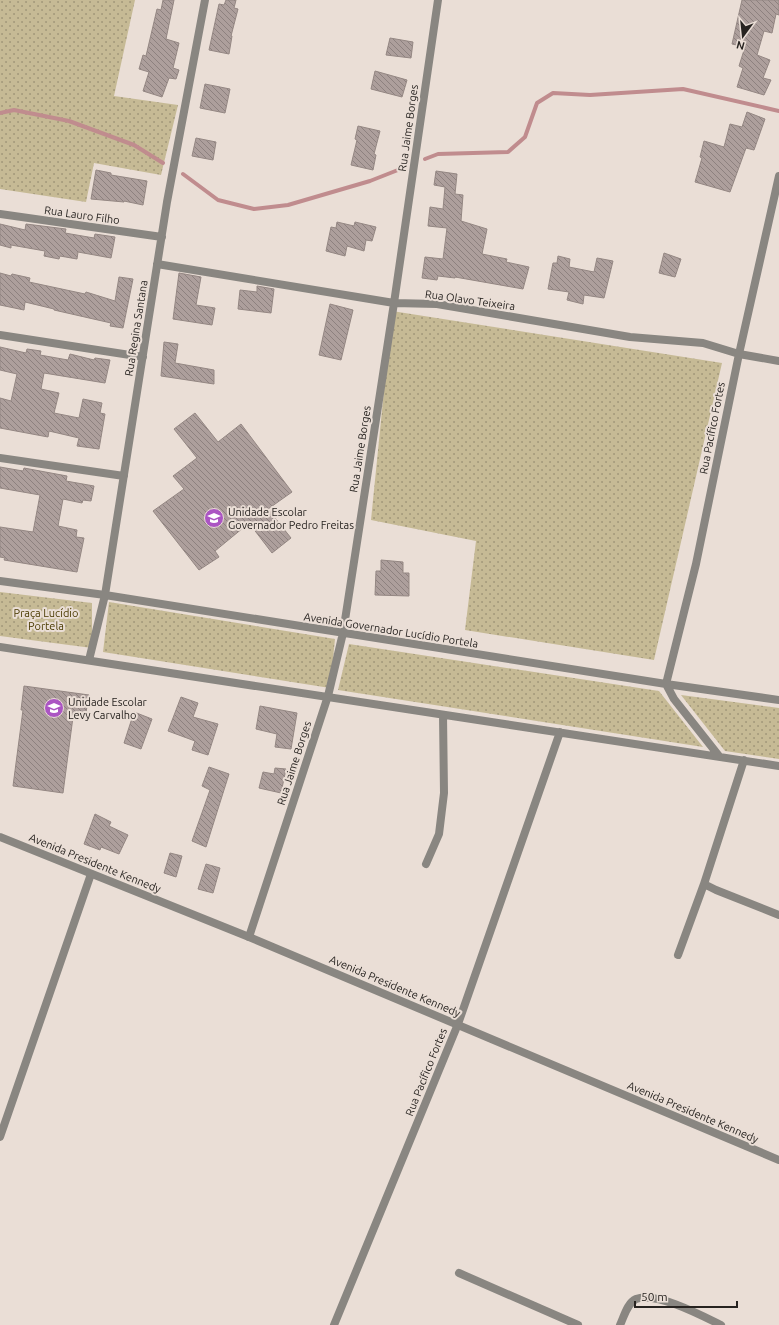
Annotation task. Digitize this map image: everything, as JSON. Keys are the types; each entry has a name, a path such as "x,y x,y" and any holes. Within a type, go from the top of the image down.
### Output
{"street":[{"name":"Rua Regina Santana","path":"89,660 105,594 157,264 205,0"},
{"name":"Rua Jaime Borges","path":"249,937 328,696 343,633 394,303 438,0"},
{"name":"Rua Pacífico Fortes","path":"666,684 696,564 739,354 776,209 779,176"},
{"name":"Rua Lauro Filho","path":"0,214 162,237"},
{"name":"Rua Olavo Teixeira","path":"157,264 394,303 437,304 630,337 703,343 739,354 779,362"},
{"path":"0,335 143,357"},
{"path":"0,458 124,476"},
{"name":"Avenida Governador Lucídio Portela","path":"0,581 105,594 666,684 779,700"},
{"path":"0,647 779,766"},
{"path":"666,684 674,699 719,756"},
{"path":"426,864 439,834 444,793 443,715"},
{"name":"Rua Pacífico Fortes","path":"334,1325 458,1024 560,732"},
{"path":"678,955 704,884 744,760"},
{"name":"Avenida Presidente Kennedy","path":"0,837 249,937 779,1160"},
{"path":"0,1137 92,874"},
{"path":"704,884 779,915"},
{"path":"459,1273 578,1325"},
{"path":"620,1325 628,1307 635,1299 645,1297 674,1303 721,1325"}],"green space":[{"path":"0,0 135,0 114,96 178,105 161,175 94,163 86,202 0,189"},
{"path":"392,311 722,363 654,660 465,630 476,541 371,520"},
{"name":"Praça Lucídio Portela","path":"0,592 92,603 92,648 0,636"},
{"path":"109,602 335,639 330,688 103,652"},
{"path":"349,644 659,691 703,747 338,690"},
{"path":"681,695 779,708 779,759 725,751"}],"building":[{"path":"163,0 174,0 166,39 179,43 173,68 179,70 176,79 169,78 162,97 143,91 149,72 139,69 143,55 146,56 157,9 161,10"},
{"path":"226,0 236,0 234,8 238,9 231,36 229,54 209,50 219,4 224,5"},
{"path":"742,0 779,0 779,15 776,14 772,33 764,31 757,55 770,60 763,78 771,80 764,95 737,87 743,68 739,66 745,47 732,44"},
{"path":"390,38 413,42 411,58 386,55"},
{"path":"375,71 407,80 402,97 371,89"},
{"path":"205,84 230,89 225,113 200,108"},
{"path":"747,112 765,119 754,150 746,148 730,192 695,182 702,158 700,157 704,141 724,147 730,124 742,127"},
{"path":"358,126 380,131 374,154 376,155 373,170 351,165 357,140 355,139"},
{"path":"196,138 216,142 213,160 192,156"},
{"path":"96,170 111,173 111,175 147,181 143,205 124,201 91,199"},
{"path":"436,171 457,174 455,194 463,195 461,221 487,229 482,254 507,259 506,262 529,267 523,289 455,277 438,276 437,280 422,278 425,257 443,259 447,228 428,226 430,207 443,209 445,187 434,185"},
{"path":"337,222 354,226 355,222 376,227 372,241 366,240 364,251 347,246 345,256 326,251 331,227 336,228"},
{"path":"0,224 25,230 26,224 66,229 65,233 94,238 95,234 115,237 111,258 78,252 77,259 60,256 59,259 44,256 45,251 11,245 11,248 0,245"},
{"path":"664,253 681,259 675,277 659,273"},
{"path":"558,256 570,259 569,267 594,272 597,258 613,261 604,298 584,295 583,304 567,300 569,292 548,289 553,263 557,263"},
{"path":"0,273 30,278 29,282 85,294 86,292 115,301 119,277 133,279 123,328 110,326 111,323 25,302 24,310 0,305"},
{"path":"179,273 201,277 196,305 215,308 212,325 173,319"},
{"path":"257,286 274,289 271,313 238,309 240,290 257,292"},
{"path":"330,304 353,310 341,360 319,355"},
{"path":"164,342 178,344 175,363 214,370 214,384 161,376"},
{"path":"0,347 26,353 27,349 41,351 40,355 68,360 70,354 94,360 95,358 110,360 105,383 44,373 41,389 59,393 54,413 79,418 83,399 102,403 100,413 105,414 99,449 77,446 79,438 49,431 48,437 0,428 0,398 11,401 17,374 0,370"},
{"path":"195,413 218,442 241,424 292,492 268,509 291,538 272,553 249,523 215,551 219,557 199,570 153,511 184,489 173,476 197,458 174,429"},
{"path":"0,467 23,471 24,468 67,476 66,481 94,486 91,501 83,500 82,503 63,499 58,526 77,530 76,537 84,538 77,572 4,560 5,558 0,557 0,527 33,532 40,495 0,488"},
{"path":"381,560 403,562 403,573 409,573 409,596 375,595 376,571 381,571"},
{"path":"24,686 89,695 85,718 73,717 63,793 13,786 23,710 21,710"},
{"path":"181,697 198,703 193,717 218,724 208,755 192,750 195,741 168,731"},
{"path":"260,706 297,713 291,749 275,747 277,734 256,729"},
{"path":"134,712 152,719 141,749 124,743"},
{"path":"209,767 229,774 206,847 192,841 210,790 202,786"},
{"path":"275,768 286,769 281,793 259,788 263,772 274,774"},
{"path":"95,814 111,822 109,826 128,835 119,854 101,847 100,850 84,844"},
{"path":"170,853 182,856 176,877 164,873"},
{"path":"206,864 220,868 213,893 198,889"}],"waterway":[{"path":"425,159 438,154 508,152 525,137 537,103 553,93 590,95 683,89 779,111"},
{"path":"0,113 14,110 69,121 134,145 163,163"},
{"path":"183,174 218,200 254,209 288,205 370,181 403,168"}],"place":[{"name":"Unidade Escolar Governador Pedro Freitas","path":"214,518"},
{"name":"Unidade Escolar Levy Carvalho","path":"54,708"}]}
